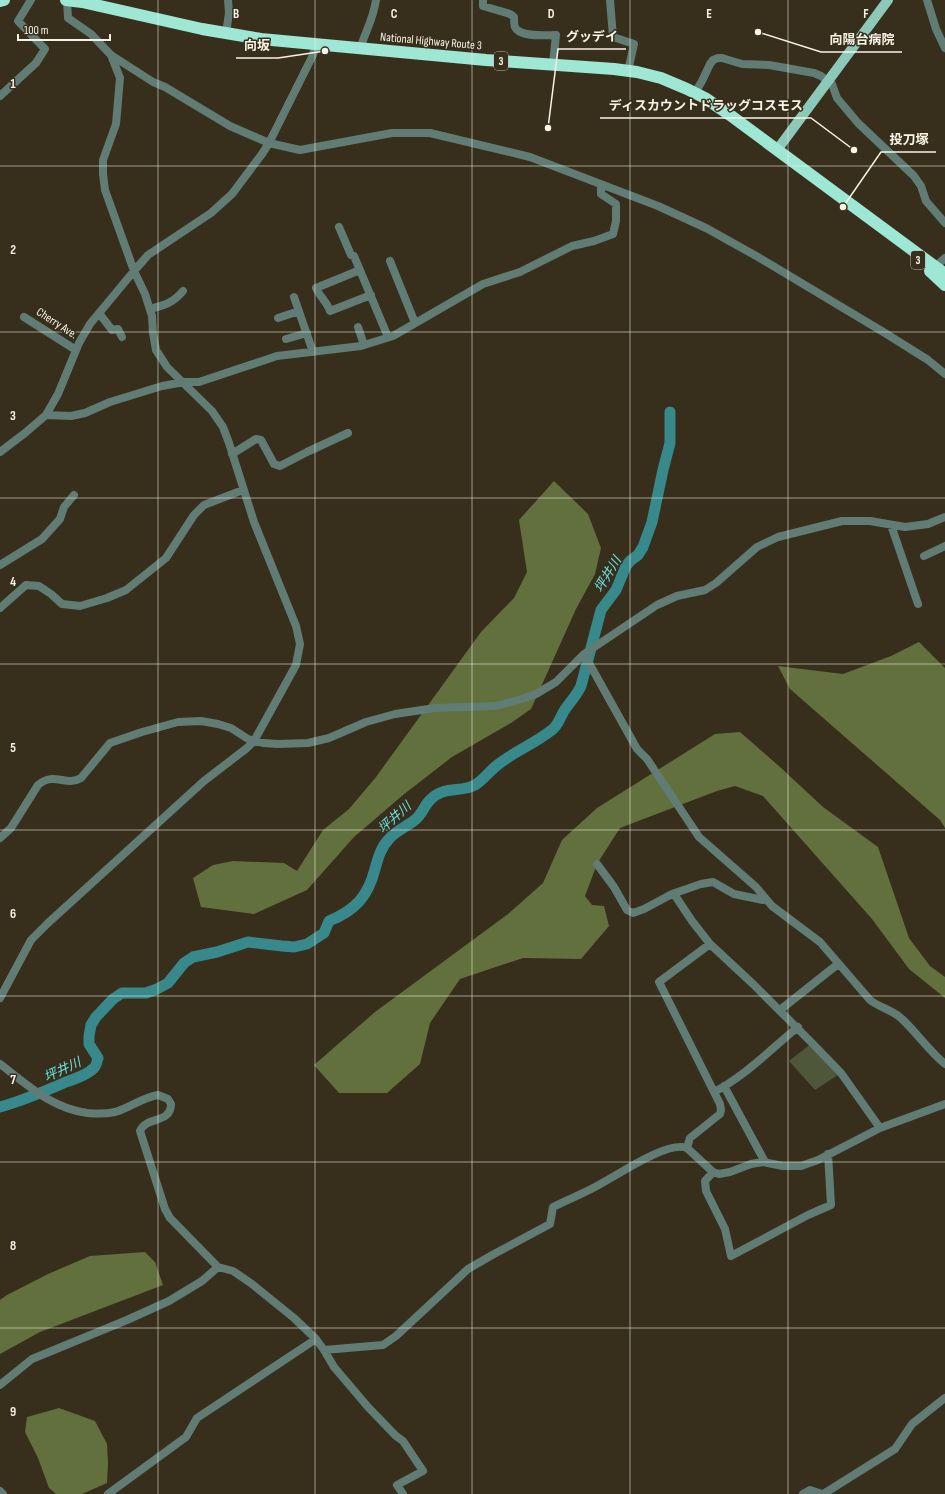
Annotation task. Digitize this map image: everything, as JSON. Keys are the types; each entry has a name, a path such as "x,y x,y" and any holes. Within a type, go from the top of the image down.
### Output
{"highway":[{"path":"0,1 4,0"},
{"name":"National Highway Route 3","path":"67,0 202,29 261,39 486,60 628,71 661,78 695,93 730,115 940,271"},
{"name":"National Highway Route 3","path":"891,235 945,285"}],"main road":[{"path":"778,150 888,0"}],"street":[{"path":"0,96 36,63 45,49 18,21 31,0"},
{"path":"67,0 68,18 91,34 111,55 153,82 230,126 269,143 300,150 392,133 430,133 530,157 658,206 719,235 758,256 892,337 928,360 945,374"},
{"path":"226,33 229,13 228,0"},
{"path":"360,49 371,23 376,0"},
{"path":"483,0 484,6 510,14 514,17 515,28 519,33 525,35 556,35 553,64"},
{"path":"610,0 613,37 634,44 628,71"},
{"path":"927,0 936,29 945,48"},
{"path":"0,452 46,415 58,394 76,350 90,324 148,255 211,213 232,194 269,143 313,55 316,45"},
{"path":"0,998 31,940 204,781 254,741 296,665 299,653 300,644 293,617 254,522 223,427 212,411 167,367 156,350 150,309 145,294 134,271 105,190 103,160 116,124 120,78 111,55"},
{"path":"695,93 713,60 722,58 742,64 769,65 814,73 832,84 837,98 858,123 914,176 921,186 926,201 945,223"},
{"path":"46,415 71,416 85,413 117,400 162,386 184,382 199,382 277,356 364,345 388,337 483,284 520,272 572,246 594,241 613,234 616,221 616,204 601,194 601,185"},
{"path":"339,226 351,255 354,256 388,337"},
{"path":"940,271 945,258"},
{"path":"390,260 415,323"},
{"path":"360,270 316,288 320,296 327,302 330,311 371,295"},
{"path":"150,309 166,305 177,299 183,291"},
{"path":"294,296 313,352"},
{"path":"278,318 299,311"},
{"path":"99,313 112,330 118,329 122,337"},
{"name":"Cherry Ave.","path":"24,317 76,350"},
{"path":"358,327 364,345"},
{"path":"286,339 307,333"},
{"path":"232,454 256,439 261,440 274,464 280,466 348,433"},
{"path":"0,608 26,585 39,586 62,604 80,606 107,598 126,590 166,558 194,515 204,505 243,490"},
{"path":"0,565 42,539 60,520 64,507 74,495"},
{"path":"0,838 11,828 38,785 50,779 70,781 77,780 84,775 106,747 115,741 178,722 193,721 227,726 254,741 271,744 308,743 329,738 366,722 395,714 435,708 495,706 522,699 536,694 556,682 584,654 657,605 677,596 705,590 716,583 756,547 778,537 842,521 870,521 905,527 928,524 945,517"},
{"path":"891,525 918,604"},
{"path":"924,556 945,546"},
{"path":"584,654 637,749 647,759 699,836 756,887 772,906 820,942 875,1005 892,1012 902,1019 945,1064"},
{"path":"597,864 614,887 629,912 633,913 674,894 700,884 713,882 734,894 763,900 766,899"},
{"path":"674,894 710,944 798,1027 841,1073 880,1128"},
{"path":"688,1148 690,1138 720,1114 720,1104 659,982 710,944"},
{"path":"780,1010 838,964"},
{"path":"714,1092 753,1065 798,1027"},
{"path":"0,1064 47,1100 67,1109 95,1113 114,1112 154,1095 161,1095 168,1099 171,1104 168,1113 162,1118 146,1123 142,1128 141,1134 165,1209 168,1214 218,1266 233,1271 252,1284 294,1318 316,1339 334,1367 368,1407 396,1436 403,1441 423,1471 397,1485 403,1494"},
{"path":"724,1086 766,1162"},
{"path":"324,1350 383,1345 396,1336 468,1269 550,1224 554,1207 672,1147 683,1146 688,1148 713,1172 719,1174 751,1164 766,1162 796,1167 806,1165 880,1128 945,1104"},
{"path":"713,1172 705,1181 706,1191 725,1230 731,1256 808,1215 831,1205 828,1154"},
{"path":"0,1385 32,1359 169,1301 202,1281 218,1266"},
{"path":"108,1494 186,1437 197,1418 316,1339"},
{"path":"803,1494 810,1490 822,1494 826,1493 895,1449 912,1424 945,1398"}],"green space":[{"path":"554,481 588,514 601,548 595,574 576,609 531,709 511,723 452,757 403,795 354,837 307,890 254,914 201,907 193,878 213,865 233,861 284,863 297,871 323,830 349,809 376,777 481,632 514,598 527,572 519,520"},
{"path":"919,642 945,668 945,828 940,820 790,689 778,666 843,674 891,656"},
{"path":"740,732 823,807 878,847 909,938 930,966 945,977 945,998 909,969 872,919 763,796 735,786 717,791 620,828 597,864 585,896 592,905 604,906 609,926 581,959 523,958 460,979 430,1023 420,1064 387,1093 339,1093 314,1065 375,1012 508,914 543,883 562,840 597,808 715,734"},
{"path":"812,1043 841,1073 815,1090 789,1061"},
{"path":"145,1252 155,1262 163,1285 40,1332 0,1354 0,1300 7,1295 48,1274 90,1256"},
{"path":"59,1408 95,1421 107,1444 107,1483 82,1494 56,1494 49,1488 38,1458 25,1432 27,1417"}],"waterway":[{"name":"坪井川","path":"0,1107 26,1099 88,1073 94,1068 98,1058 89,1044 91,1025 96,1017 113,999 122,993 146,993 157,989 168,983 184,963 193,957 217,952 248,942 294,947 307,944 324,933 329,921 347,912 360,901 369,887 380,853 386,842 395,833 416,819 435,795 441,792 464,789 475,785 492,769 555,727 581,686 601,610 616,590 626,566 638,555 643,547 652,522 670,443 670,412"}],"place":[{"name":"向陽台病院","path":"758,32"},
{"name":"向坂","path":"325,51"},
{"name":"グッデイ","path":"548,128"},
{"name":"ディスカウントドラッグコスモス","path":"854,150"},
{"name":"投刀塚","path":"843,207"}]}
